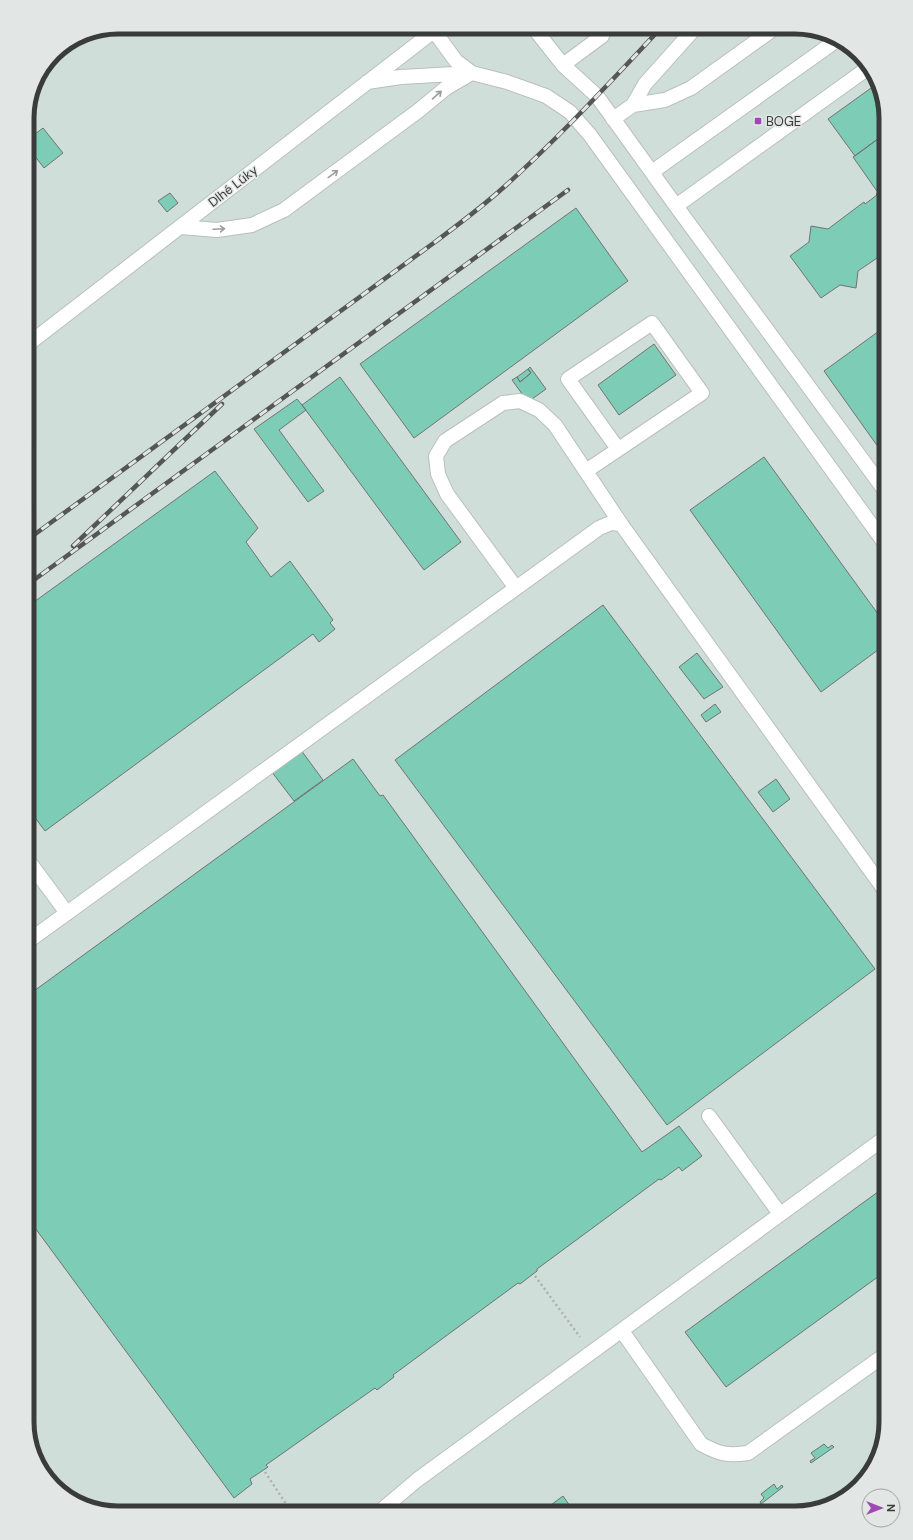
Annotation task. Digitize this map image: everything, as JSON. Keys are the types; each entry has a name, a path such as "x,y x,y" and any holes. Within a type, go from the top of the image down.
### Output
{"lane":[{"name":"Dlhé Lúky","path":"34,340 429,34"},
{"path":"439,34 456,61 472,73"},
{"path":"539,34 563,65 597,96 879,482"},
{"path":"613,119 633,105 645,84 690,34"},
{"path":"633,105 665,100 691,88 766,34"},
{"path":"563,65 602,36"},
{"path":"652,172 832,43"},
{"path":"676,206 864,71"},
{"path":"180,227 217,230 252,225 284,210 418,111 446,88 472,73"},
{"path":"367,82 401,77 472,73 507,82 546,96 570,112 590,135 879,535"},
{"path":"586,471 702,393 652,323 568,379 618,449"},
{"path":"516,588 447,494 438,474 436,456 445,441 503,403 520,401 540,410 555,425 621,524 879,882"},
{"path":"34,937 599,528 611,523 621,524"},
{"path":"34,869 67,913"},
{"path":"709,1116 780,1214"},
{"path":"386,1506 417,1480 879,1142"},
{"path":"622,1331 701,1444 717,1452 733,1455 748,1452 879,1359"}],"path":[{"path":"535,1276 591,1353"},
{"path":"265,1472 287,1506"}],"shaded area":[{"path":"113,34 800,34 822,38 841,48 858,63 865,72 875,91 879,118 879,1422 875,1449 865,1468 850,1485 841,1492 822,1502 800,1506 113,1506 91,1502 72,1492 55,1477 48,1468 38,1449 34,1427 34,113 40,86 51,67 63,55 86,40"}],"building":[{"path":"873,87 878,107 879,138 855,156 828,119"},
{"path":"43,128 63,153 44,168 34,155 34,135"},
{"path":"879,138 879,194 853,157"},
{"path":"170,193 178,203 167,212 158,201"},
{"path":"878,193 879,194 879,257 858,271 856,288 840,285 821,298 790,256 809,242 811,226 828,229 864,202 865,204 877,195 876,194"},
{"path":"576,208 628,281 414,438 360,364"},
{"path":"879,331 879,448 824,371"},
{"path":"654,344 676,375 619,415 598,385"},
{"path":"530,367 546,389 528,402 512,380 517,377 520,382 531,373 528,369"},
{"path":"528,369 531,373 520,382 517,377"},
{"path":"340,377 461,542 424,570 302,405"},
{"path":"297,399 306,410 279,430 324,491 308,502 254,429"},
{"path":"764,457 879,615 879,649 821,692 690,510"},
{"path":"215,471 258,528 246,542 271,577 290,561 333,620 330,623 335,629 319,642 313,634 45,831 34,816 34,602"},
{"path":"603,605 875,969 667,1125 395,760"},
{"path":"697,653 723,687 704,699 679,667"},
{"path":"715,704 721,712 706,722 701,715"},
{"path":"298,746 323,780 294,801 268,767"},
{"path":"353,759 380,796 383,795 642,1152 679,1126 702,1156 682,1171 679,1167 661,1180 659,1179 537,1269 537,1271 520,1284 518,1283 393,1375 394,1377 377,1390 375,1388 266,1465 268,1467 250,1479 252,1484 234,1498 34,1227 34,991"},
{"path":"776,779 790,799 773,812 758,792"},
{"path":"879,1191 879,1276 726,1387 685,1332"},
{"path":"824,1444 828,1448 832,1445 834,1447 811,1463 810,1461 815,1458 811,1453"},
{"path":"774,1484 777,1489 782,1485 783,1487 761,1504 760,1502 764,1498 761,1494"},
{"path":"563,1496 570,1506 549,1506"}],"railway":[{"path":"34,535 435,242 479,208 545,149 655,34"},
{"path":"34,580 568,190"},
{"path":"73,546 222,404"}],"place":[{"name":"BOGE","path":"758,121"}]}
